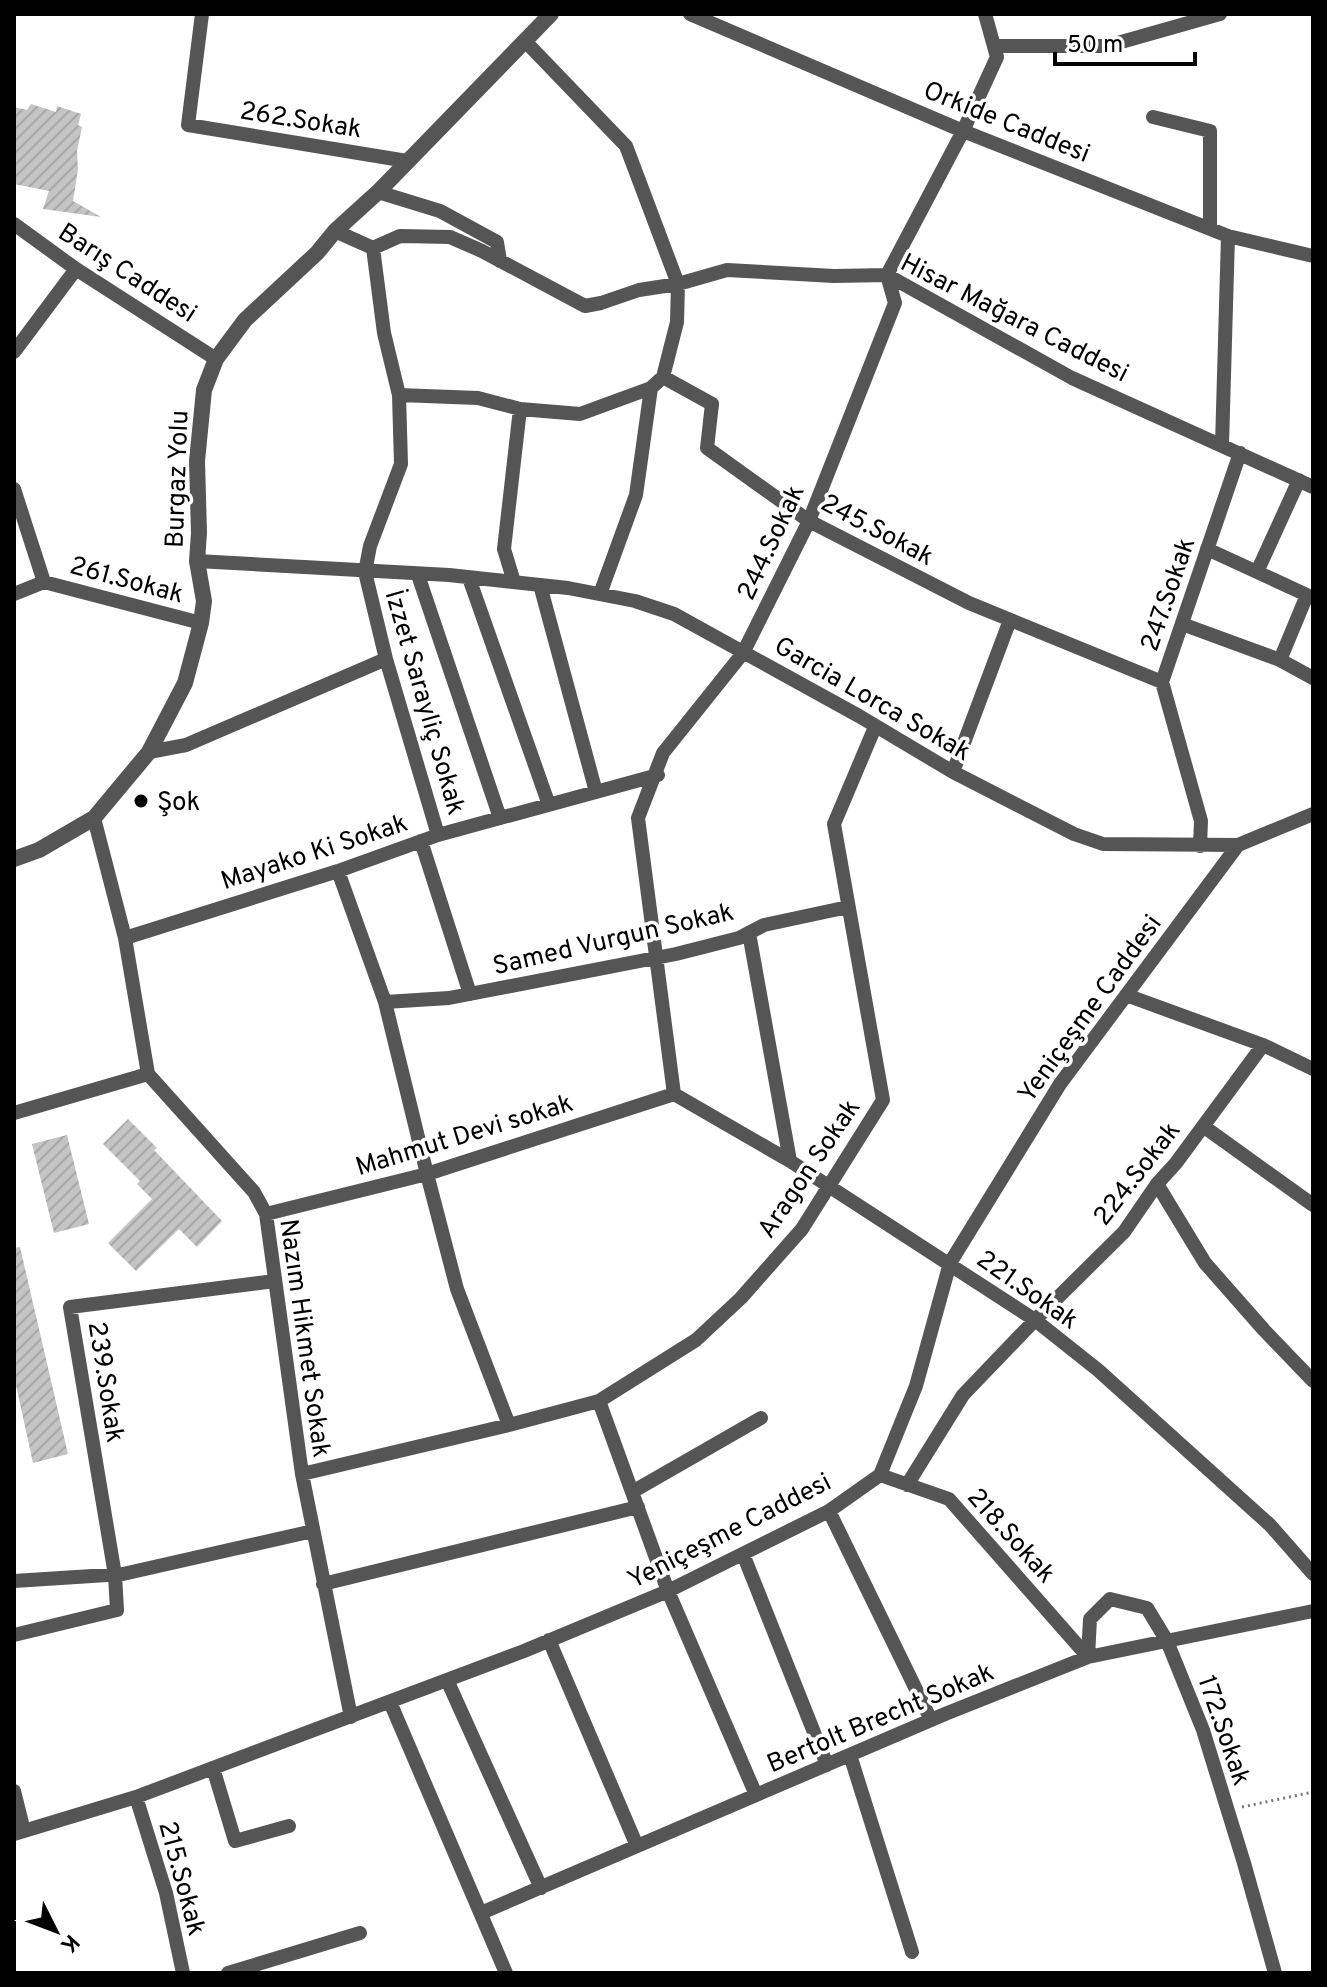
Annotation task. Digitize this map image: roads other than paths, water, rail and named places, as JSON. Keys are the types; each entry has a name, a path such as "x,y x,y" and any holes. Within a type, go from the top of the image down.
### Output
{"street":[{"name":"262.Sokak","path":"202,14 188,125 407,161"},
{"name":"Burgaz Yolu","path":"14,859 39,850 94,818 149,752 185,683 204,601 197,561 197,461 204,390 216,359 245,320 378,192 551,14"},
{"name":"Orkide Caddesi","path":"690,14 963,131 1228,236 1313,256"},
{"path":"887,275 963,131 997,57 985,14"},
{"path":"994,46 1107,46 1220,14"},
{"path":"399,395 478,398 520,409 580,414 651,388 663,377 677,322 678,284 626,146 525,41"},
{"path":"1153,117 1210,131 1210,228"},
{"name":"Hisar Mağara Caddesi","path":"378,192 440,211 497,242 500,261"},
{"name":"Barış Caddesi","path":"14,224 76,269 216,359"},
{"path":"335,231 373,248"},
{"name":"Hisar Mağara Caddesi","path":"373,248 400,236 450,237 585,306 727,270 834,276 887,275 1072,378 1306,483"},
{"path":"1222,445 1228,236"},
{"name":"İzzet Sarayliç Sokak","path":"373,248 384,333 399,395 401,464 370,546 365,572 386,659 438,835"},
{"path":"14,352 76,269"},
{"name":"244.Sokak","path":"674,1094 638,818 663,753 743,653 809,521 895,303 887,275"},
{"name":"245.Sokak","path":"663,377 712,404 707,448 809,521 969,603 1162,682"},
{"path":"600,594 636,495 651,388"},
{"path":"514,582 504,549 520,409"},
{"name":"247.Sokak","path":"1200,846 1201,821 1162,682 1240,453"},
{"path":"1257,572 1306,483"},
{"name":"261.Sokak","path":"14,489 44,582 201,623"},
{"path":"1207,549 1307,595 1280,660"},
{"name":"Garcia Lorca Sokak","path":"197,561 514,582 635,601 674,614 953,772 1074,834 1103,844 1238,845"},
{"path":"418,575 500,818"},
{"path":"469,578 549,805"},
{"path":"14,594 44,582"},
{"path":"540,585 596,792"},
{"path":"953,772 1010,620"},
{"path":"1182,624 1280,660 1313,678"},
{"path":"149,752 186,745 386,659"},
{"name":"Aragon Sokak","path":"302,1474 599,1401 696,1340 741,1298 802,1229 883,1100 834,824 875,727"},
{"name":"Mayako Ki Sokak","path":"125,938 338,871 438,835 656,775"},
{"path":"1238,845 1313,814"},
{"path":"14,1113 148,1074 125,938 94,818"},
{"path":"421,841 470,994"},
{"name":"Yeniçeşme Caddesi","path":"19,1832 136,1797 447,1680 668,1591 829,1511 880,1475 916,1386 950,1263 1060,1084 1238,845"},
{"path":"338,871 385,1002 457,1289 509,1425"},
{"name":"Samed Vurgun Sokak","path":"385,1002 449,998 656,957 739,938 764,925 848,907"},
{"path":"749,933 790,1161"},
{"path":"1126,995 1263,1045 1313,1069"},
{"name":"224.Sokak","path":"907,1485 963,1395 1124,1232 1263,1045"},
{"name":"Nazım Hikmet Sokak","path":"148,1074 254,1192 266,1214 302,1474 351,1717"},
{"name":"221.Sokak","path":"674,1094 790,1161 1035,1320 1098,1370 1270,1525 1313,1574"},
{"name":"Mahmut Devi sokak","path":"266,1214 427,1174 674,1094"},
{"path":"1203,1126 1313,1205"},
{"path":"1157,1184 1205,1263 1313,1381"},
{"name":"239.Sokak","path":"115,1575 70,1307 275,1281"},
{"path":"599,1401 668,1591 756,1795"},
{"path":"632,1492 761,1418"},
{"name":"218.Sokak","path":"880,1475 949,1499 1088,1657"},
{"path":"323,1584 638,1507"},
{"path":"829,1511 931,1720"},
{"path":"14,1581 115,1575 313,1531"},
{"path":"743,1554 827,1765"},
{"path":"14,1635 117,1610 115,1575"},
{"name":"172.Sokak","path":"1088,1657 1090,1619 1110,1599 1147,1608 1167,1641 1203,1730 1275,1973"},
{"name":"Bertolt Brecht Sokak","path":"481,1913 931,1720 1088,1657 1313,1611"},
{"path":"549,1640 637,1846"},
{"path":"447,1680 541,1888"},
{"path":"390,1702 506,1973"},
{"path":"850,1755 912,1952"},
{"path":"213,1768 235,1841 289,1826"},
{"path":"14,1791 19,1832"},
{"name":"215.Sokak","path":"136,1797 166,1893 183,1973"},
{"path":"228,1973 360,1933"}],"place":[{"name":"Şok","path":"141,801"}]}
